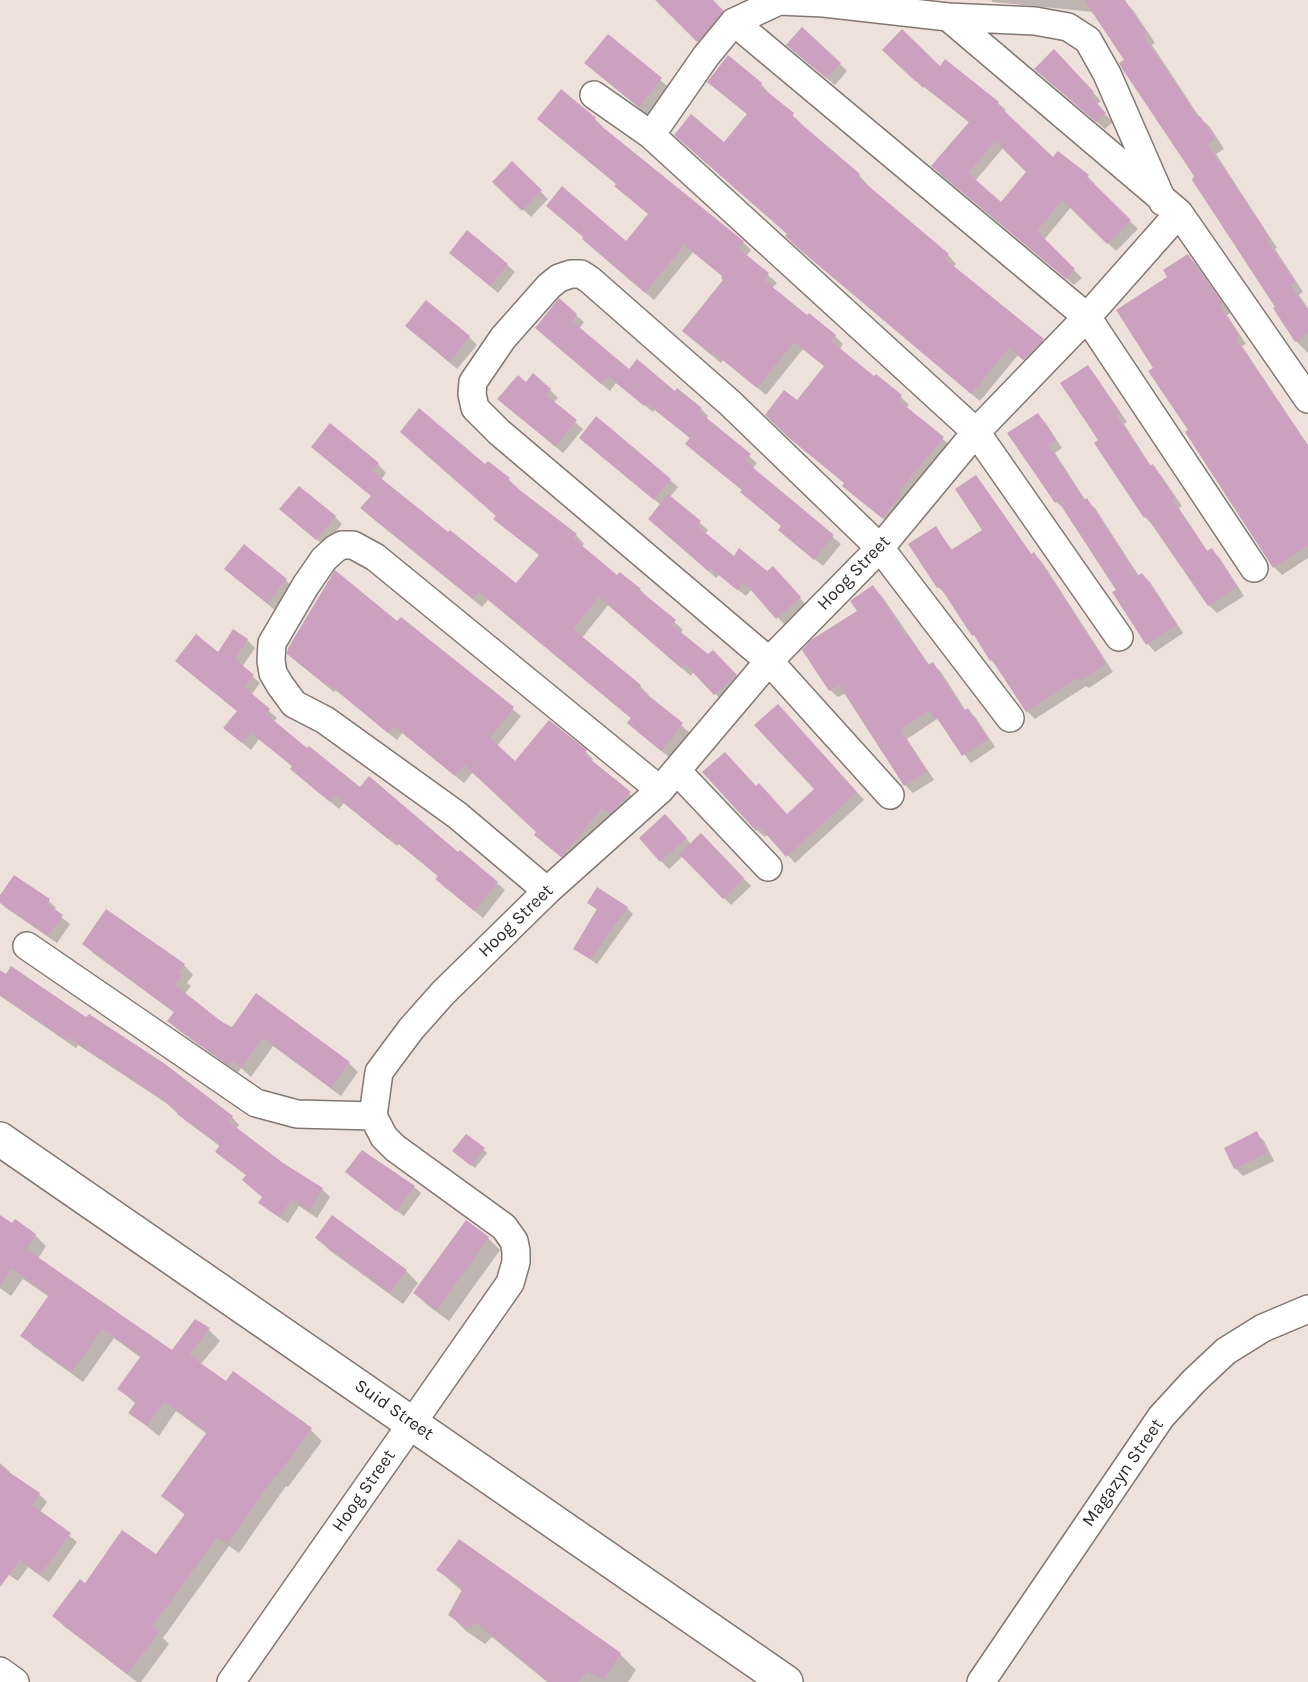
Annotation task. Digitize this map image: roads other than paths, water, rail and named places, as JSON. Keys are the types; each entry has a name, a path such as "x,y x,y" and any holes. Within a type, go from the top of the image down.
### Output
{"street":[{"path":"651,135 706,56 734,22 779,1 824,3 948,17 1054,24 1076,31 1088,40 1107,74 1171,207 1308,399"},
{"path":"948,17 1171,207"},
{"path":"734,22 1086,317 1254,568"},
{"path":"594,95 651,135 976,432 1119,637"},
{"name":"Hoog Street","path":"231,1682 510,1283 516,1262 514,1241 504,1227 395,1148 377,1127 373,1116 379,1071 411,1029 443,993 547,891 669,781 769,661 880,548 976,432 1086,317 1171,207"},
{"path":"890,795 769,661 498,432 475,408 472,394 473,382 503,338 549,286 560,278 571,274 581,274 590,280 730,403 880,548 1010,718"},
{"path":"547,891 457,815 325,720 294,704 286,695 273,673 272,643 324,559 342,545 357,546 375,557 669,781 768,867"},
{"path":"27,946 256,1103 297,1114 373,1116"},
{"name":"Suid Street","path":"0,1139 786,1682"},
{"name":"Magazyn Street","path":"981,1682 1161,1417 1226,1351 1263,1328 1308,1309"},
{"path":"0,1671 15,1682"}]}
